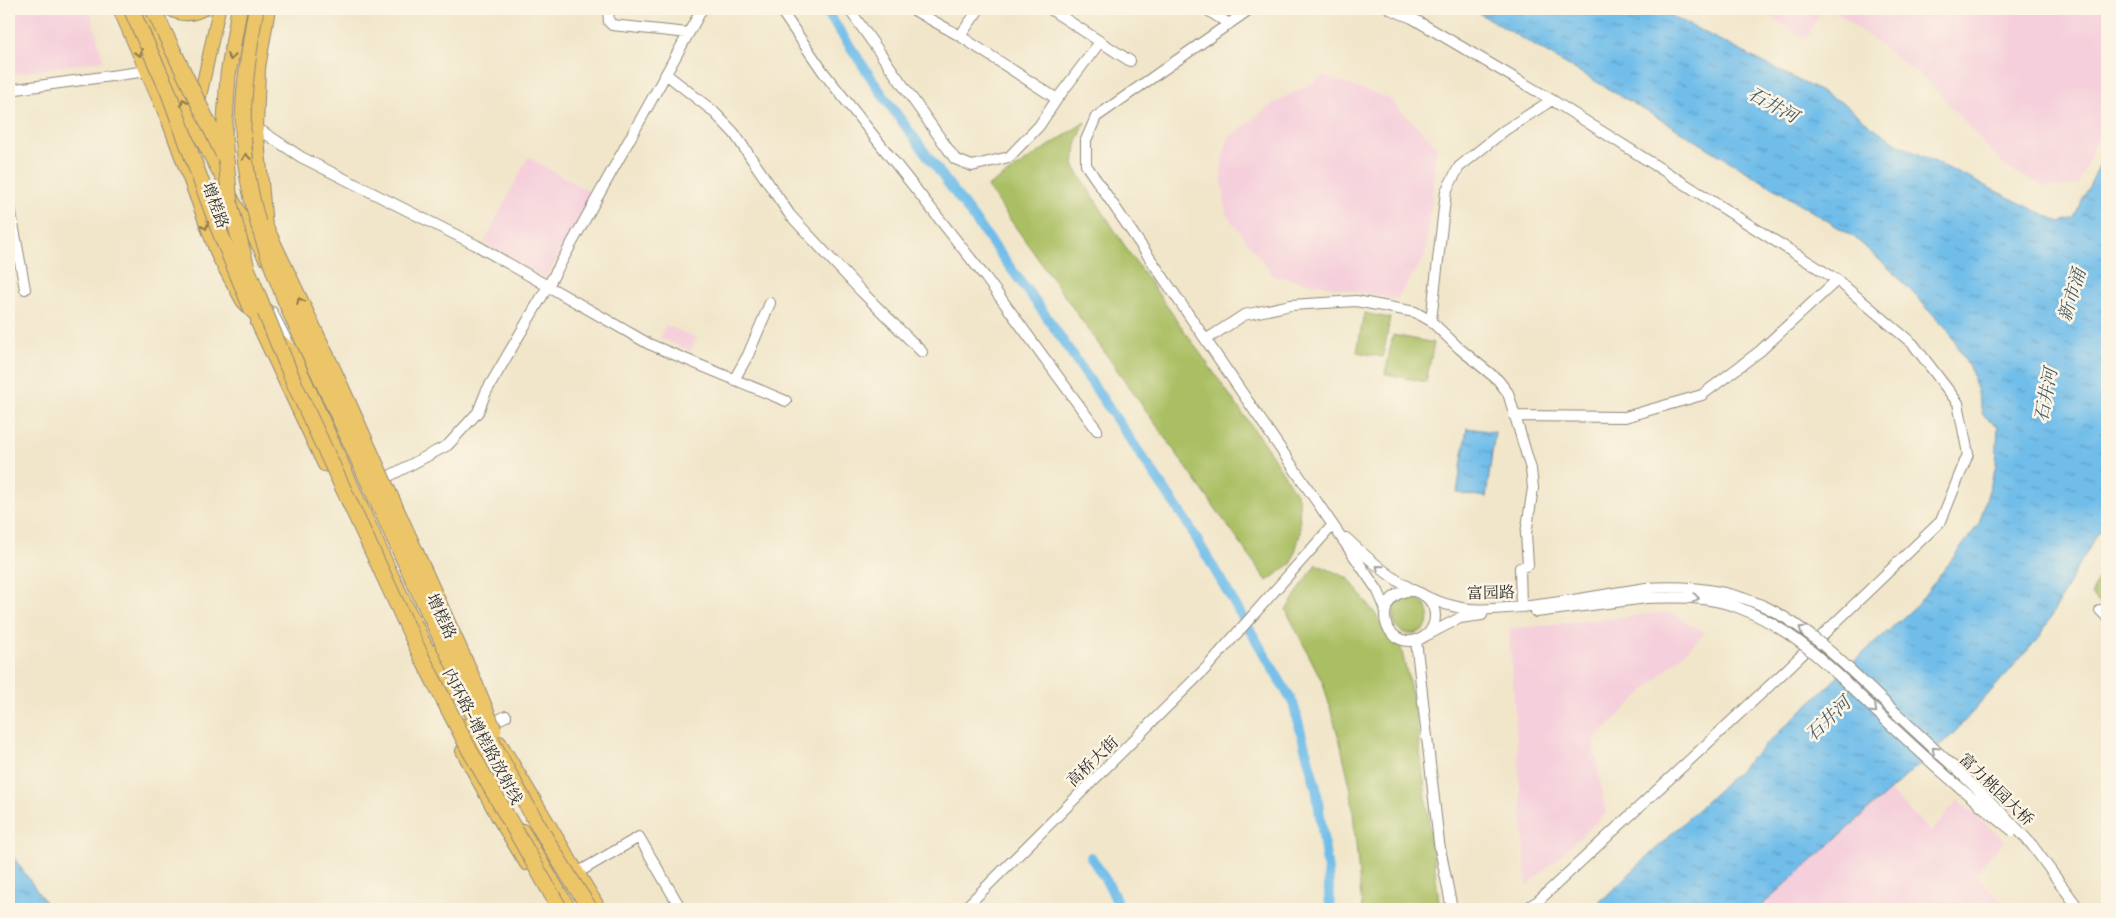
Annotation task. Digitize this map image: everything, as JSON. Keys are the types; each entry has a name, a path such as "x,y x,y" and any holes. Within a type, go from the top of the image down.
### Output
{"highway":[{"path":"131,9 175,108 218,230 244,290 264,333 295,385"},
{"name":"增槎路","path":"239,9 228,75 225,110 225,162 229,195 242,257 295,385"},
{"name":"增槎路","path":"256,9 248,62 244,129 250,192 270,262 293,319 436,631 476,713 512,779"},
{"path":"154,10 218,143 276,248 481,697 512,779"},
{"name":"内环路-增槎路放射线","path":"295,385 452,718 560,909"},
{"name":"内环路-增槎路放射线","path":"512,779 596,908"}],"main road":[{"path":"120,9 168,121 188,180"},
{"path":"204,9 183,15 154,10 195,128 280,285"},
{"name":"增槎路","path":"219,9 195,128 188,180 218,257 238,296 252,314 293,352 389,568 446,688 493,778 570,909"},
{"name":"增槎路","path":"269,9 258,88 257,128 267,237 280,285 293,315 310,368 455,686 514,796 582,909"},
{"path":"168,121 176,127 195,128 222,124 242,116 258,88"},
{"path":"252,314 444,717 491,804 553,909"},
{"path":"293,315 324,368 490,724 596,908"},
{"path":"389,568 391,608"},
{"path":"491,804 493,778"},
{"path":"527,865 554,882"},
{"path":"574,896 596,908"}],"street":[{"path":"608,9 608,22 612,25 688,33"},
{"path":"378,482 448,445 478,412 486,392 548,286 702,9"},
{"path":"780,9 824,73 986,278 1096,430"},
{"path":"849,9 955,158 972,166 1009,157 1039,126 1100,42"},
{"path":"912,9 960,36 1057,99"},
{"path":"960,36 979,9"},
{"path":"1050,9 1130,61"},
{"path":"1206,9 1229,24"},
{"path":"1250,9 1096,117 1086,140 1086,165 1207,338 1332,526 1378,591 1386,610 1386,624 1394,635 1406,641 1416,640 1427,635 1434,622 1435,612 1428,599 1410,591 1401,593 1393,598 1386,610"},
{"path":"1390,9 1412,18 1552,100 1837,280 1913,344 1958,402 1968,454 1941,522 1781,675 1538,901 1525,909"},
{"path":"9,90 147,72"},
{"path":"666,74 713,111 734,133 790,215 861,291 922,352"},
{"path":"1431,321 1446,191 1460,167 1505,130 1552,100"},
{"path":"257,128 302,157 476,245 648,344 786,401"},
{"path":"9,202 24,288"},
{"path":"264,257 251,263 251,272 293,352"},
{"path":"1514,416 1626,417 1702,396 1760,351 1837,280"},
{"path":"1207,338 1244,316 1291,305 1356,301 1415,312 1431,321 1459,348 1498,380 1508,393 1531,469 1533,488 1526,534 1528,565 1520,568 1522,607"},
{"path":"734,380 748,354 770,303"},
{"path":"377,518 390,511"},
{"name":"富园路","path":"1332,526 1382,571 1420,594 1439,602 1464,608 1522,607 1647,593"},
{"name":"高桥大街","path":"964,909 1183,692 1259,610 1332,526"},
{"name":"富力桃园大桥","path":"1647,593 1690,587 1723,592 1767,608 1797,625 1826,648 1979,789 2032,845 2079,909"},
{"name":"富园路","path":"1427,635 1453,621 1471,616 1548,611 1647,593"},
{"path":"1416,640 1439,843 1452,909"},
{"path":"478,730 506,716"},
{"path":"577,873 639,836 681,909"}],"shaded area":[{"path":"9,9 90,9 103,60 9,75"},
{"path":"1759,9 1822,9 1806,40"},
{"path":"1832,9 2107,9 2107,117 2078,185 2045,187 2005,167 1930,83"},
{"path":"1324,76 1388,98 1437,146 1425,257 1397,299 1274,276 1226,214 1221,168 1228,138 1271,105"},
{"path":"528,157 593,194 546,279 484,243"},
{"path":"666,325 697,338 691,351 660,338"},
{"path":"1670,612 1705,633 1593,740 1606,813 1527,886 1509,629"},
{"path":"1890,791 1931,832 1958,800 2005,841 1974,874 2010,909 1758,909"}],"green space":[{"path":"1085,122 1076,145 1074,167 1128,251 1272,455 1299,499 1300,534 1292,563 1267,581 987,187"},
{"path":"1364,313 1390,318 1383,357 1357,352"},
{"path":"1393,335 1434,343 1426,382 1385,374"},
{"path":"2107,558 2107,611 2091,595"},
{"path":"1316,564 1348,578 1401,648 1414,703 1440,909 1362,909 1351,790 1340,742 1323,683 1286,610"},
{"path":"1411,598 1423,604 1429,616 1423,628 1411,634 1399,628 1393,616 1399,604"}],"water":[{"path":"1472,9 1658,9 1845,104 1871,126 1902,146 2060,222 2074,218 2107,149 2107,519 2077,568 2041,635 1953,734 1758,909 1590,909 1604,898 1849,666 1917,605 1979,524 1996,466 1998,426 1983,415 1972,373 1949,331 1894,273 1854,237 1670,125"},
{"path":"1467,428 1495,432 1486,497 1457,493"},
{"path":"9,851 50,909 9,909"}],"waterway":[{"path":"825,9 884,97 1044,313 1186,521 1293,703 1316,788 1328,871 1330,909"},
{"path":"1091,857 1110,887 1120,909"}],"water label":[{"name":"石井河","path":"1773,105"},
{"name":"新市涌","path":"2072,295"},
{"name":"石井河","path":"2046,395"},
{"name":"石井河","path":"1828,719"}]}
